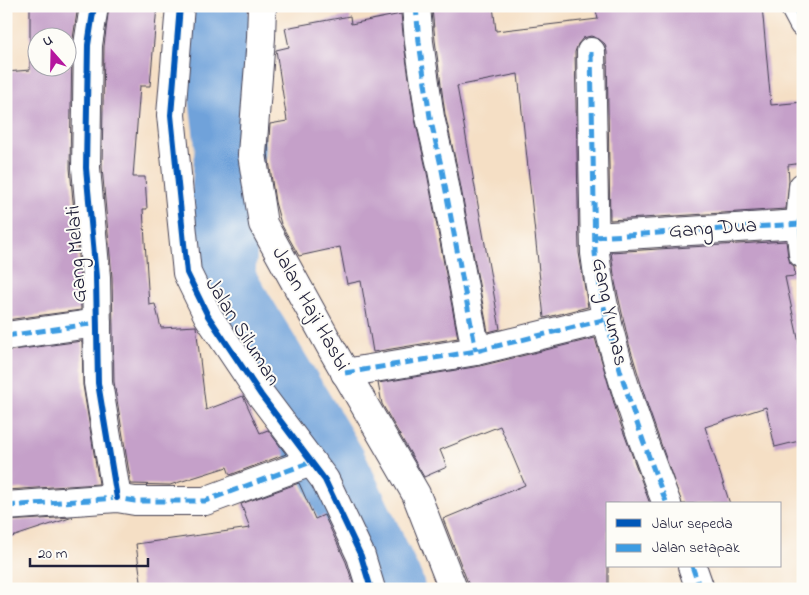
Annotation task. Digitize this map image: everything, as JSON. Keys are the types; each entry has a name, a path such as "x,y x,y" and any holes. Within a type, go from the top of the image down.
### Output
{"street":[{"name":"Gang Melati","path":"94,6 88,45 86,168 96,277 98,383 117,498"},
{"name":"Jalan Siluman","path":"180,6 171,116 186,273 208,316 261,395 325,480 361,556 371,589"},
{"name":"Jalan Haji Hasbi","path":"262,6 252,154 263,224 416,494 453,589"},
{"path":"416,6 418,42 430,116 451,215 476,351"},
{"path":"794,6 803,23"},
{"name":"Gang Yumas","path":"591,52 595,253 598,276 606,319 642,441 666,502"},
{"path":"803,187 800,224 803,254"},
{"name":"Gang Dua","path":"595,237 800,224"},
{"path":"346,373 476,351 606,319"},
{"path":"6,336 97,323"},
{"path":"6,506 117,498 135,501 205,501 311,462"},
{"path":"693,568 700,589"}],"building":[{"path":"30,6 78,6 75,28 30,28"},
{"path":"109,6 157,6 150,86 140,86 133,177 145,177 147,209 143,209 149,305 155,304 161,328 196,326 206,410 243,396 260,433 268,430 286,454 230,475 227,467 170,485 131,484 114,382 112,277 102,167 104,46"},
{"path":"441,6 493,6 496,31 598,19 595,6 762,6 771,105 803,102 803,163 788,165 789,181 786,209 610,220 607,52 605,44 599,39 591,36 583,38 575,52 579,253 588,307 544,318 518,74 457,86 500,329 488,332 457,167 445,114 432,8"},
{"path":"401,14 415,119 458,338 373,352 361,281 347,284 340,247 299,256 281,224 275,202 268,153 270,124 287,121 276,50 289,47 285,28 350,16 351,24"},
{"path":"28,70 28,78 71,78 70,168 81,310 6,320 6,72"},
{"path":"786,241 788,256 790,263 794,266 795,276 785,277 803,362 803,440 775,447 766,407 705,427 729,502 681,502 648,407 629,344 615,282 611,252"},
{"path":"595,338 618,417 649,502 606,502 606,568 608,568 608,589 468,589 468,583 443,519 525,485 500,426 440,450 447,467 424,477 382,404 378,383 480,366"},
{"path":"82,341 83,385 99,484 6,490 6,351"},
{"path":"299,483 315,519 324,515 346,562 355,589 142,589 136,544 250,528 241,504"},
{"path":"73,517 6,539 6,521"}],"waterway":[{"path":"213,6 230,145 220,280 332,466 390,589"}],"marked path":[{"path":"416,6 419,42 430,117 442,170 476,351"},
{"path":"794,6 803,23"},
{"path":"591,52 595,253 600,285 606,317 623,380 666,502"},
{"path":"800,224 803,187"},
{"path":"595,237 800,224 803,254"},
{"path":"345,373 476,351 607,319"},
{"path":"6,336 97,323"},
{"path":"6,506 117,498 135,501 205,501 311,462"},
{"path":"693,568 700,589"}],"cycle path":[{"path":"94,6 88,45 86,168 96,277 98,383 117,498"},
{"path":"180,6 171,115 187,273 208,316 261,395 325,480 361,556 371,589"}]}
